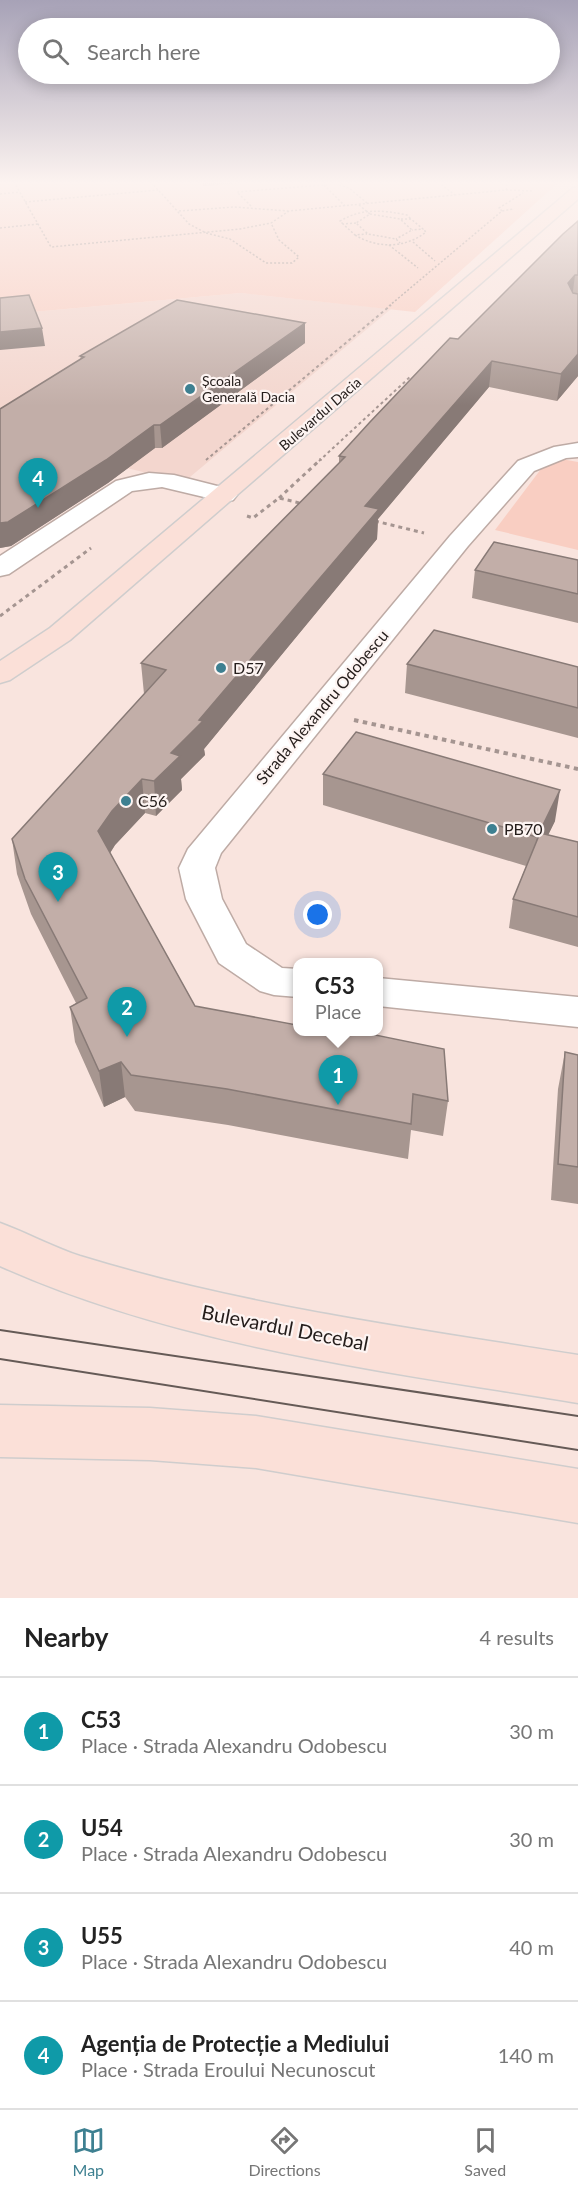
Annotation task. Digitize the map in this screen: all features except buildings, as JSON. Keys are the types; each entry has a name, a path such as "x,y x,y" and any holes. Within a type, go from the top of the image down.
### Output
{"main road":[{"name":"Bulevardul Dacia","path":"0,697 60,634 502,257"},
{"name":"Bulevardul Dacia","path":"0,674 60,634"},
{"name":"Bulevardul Decebal","path":"0,1244 78,1276 209,1313 290,1332 578,1379"},
{"path":"0,1431 150,1434 256,1442 578,1496"}],"street":[{"name":"Strada Alexandru Odobescu","path":"293,983 274,981 232,953 204,899 197,868 205,849 459,541 526,466 562,452 578,450"},
{"path":"0,568 124,486 139,480 157,479 178,483 218,501"},
{"path":"383,992 578,1012"}],"path":[{"path":"254,257 266,263 292,263 298,257"},
{"path":"404,257 418,268"},
{"path":"430,257 435,261"},
{"path":"178,483 448,257"},
{"path":"218,501 253,518 279,498 313,506"},
{"path":"369,520 459,541"},
{"path":"0,616 98,543"},
{"path":"318,712 578,770"}],"shaded area":[{"path":"0,257 476,257 415,312 241,293 0,315"},
{"path":"241,293 391,309 184,482 0,437 0,315"},
{"path":"550,457 578,462 578,550 495,530"}],"tram line":[{"path":"0,1330 578,1416"},
{"path":"0,1359 578,1450"}],"place":[{"name":"Școala Generală Dacia","path":"190,389"},
{"name":"Agenția de Protecție a Mediului","path":"38,508"},
{"name":"D57","path":"221,668"},
{"name":"C56","path":"126,801"},
{"name":"PB70","path":"492,829"},
{"name":"U55","path":"58,902"},
{"name":"U54","path":"127,1037"},
{"name":"C53","path":"338,1105"}]}
